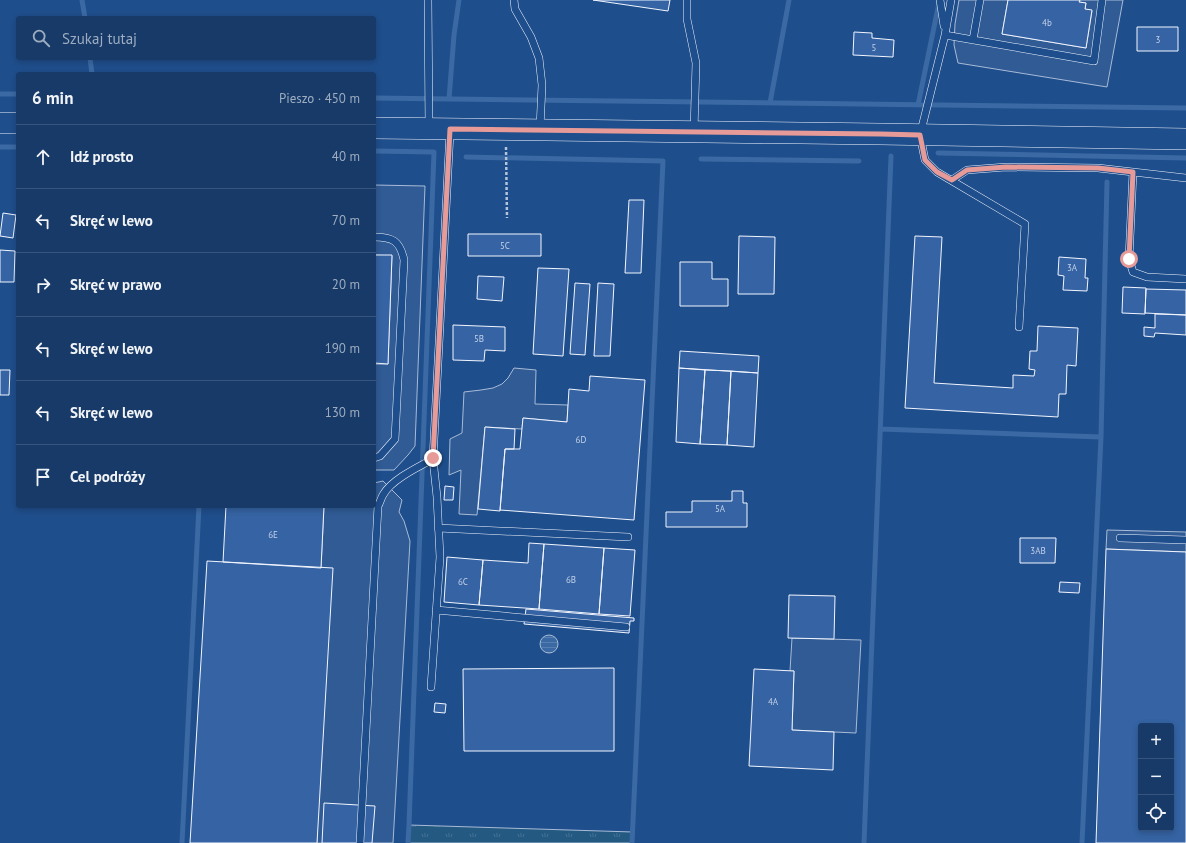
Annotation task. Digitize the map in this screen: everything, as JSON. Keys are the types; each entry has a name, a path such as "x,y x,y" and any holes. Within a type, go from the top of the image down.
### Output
{"main road":[{"path":"0,123 16,123"},
{"path":"376,128 1186,138"}],"lane":[{"path":"428,0 429,129"},
{"path":"514,0 515,9 531,37 539,58 542,85 540,130"},
{"path":"687,0 687,20 696,63 694,132"},
{"path":"940,0 945,35"},
{"path":"951,0 945,35 920,135 925,160 937,172 1025,224 1019,327"},
{"path":"973,40 980,0"},
{"path":"945,35 1094,61 1102,0"},
{"path":"431,687 440,557 437,496 433,458 450,129"},
{"path":"952,180 967,170 1006,167 1098,168 1186,178"},
{"path":"1133,172 1129,259 1133,272 1147,277 1186,280"},
{"path":"376,237 384,237 394,241 402,250 404,260 395,439 380,456 376,457"},
{"path":"360,843 378,506 383,494 394,482 433,458"},
{"path":"438,528 628,537"},
{"path":"1120,538 1186,540"},
{"path":"436,610 626,626"}],"path":[{"path":"506,130 507,218"}],"green space":[{"path":"409,825 633,832 632,843 408,843"}],"shaded area":[{"path":"959,0 1008,0 1002,34 1086,48 1092,11 1085,9 1086,3 1079,2 1080,0 1123,0 1107,87 958,63 954,45 955,24"},
{"path":"376,185 425,186 415,446 394,470 376,470 376,364 388,364 392,256 376,255"},
{"path":"514,368 536,370 535,404 568,405 567,422 523,418 522,429 485,427 477,515 459,514 461,470 449,475 450,439 462,433 464,392 493,388 502,384"},
{"path":"383,481 402,500 399,512 404,521 410,541 393,843 317,843 321,568 324,508 376,508 376,483"},
{"path":"1107,530 1186,532 1186,552 1106,549"},
{"path":"549,635 555,638 558,644 555,650 549,653 543,650 540,644 543,638"},
{"path":"792,638 861,640 856,733 792,730 794,671 790,671"}],"building":[{"path":"593,0 670,0 668,11"},
{"path":"1008,0 1080,0 1079,2 1086,3 1085,9 1092,10 1086,48 1002,34"},
{"path":"1137,27 1178,27 1178,51 1137,51"},
{"path":"854,32 872,33 872,38 894,40 893,57 853,55"},
{"path":"629,200 644,200 641,273 625,273"},
{"path":"3,213 16,215 13,238 0,236"},
{"path":"468,234 541,234 541,256 468,256"},
{"path":"739,236 775,237 774,294 738,294"},
{"path":"915,236 942,237 934,383 1013,388 1013,375 1034,376 1035,370 1029,369 1030,351 1037,351 1038,326 1078,328 1076,366 1067,365 1066,394 1059,394 1058,417 905,408"},
{"path":"0,250 15,251 14,282 0,282"},
{"path":"376,255 392,255 388,364 376,363"},
{"path":"1059,257 1086,259 1085,278 1088,278 1087,291 1063,290 1064,276 1058,275"},
{"path":"680,262 712,262 712,279 728,279 728,306 680,306"},
{"path":"538,268 569,269 563,356 533,354"},
{"path":"478,276 504,277 502,301 477,299"},
{"path":"575,283 590,284 585,355 570,354"},
{"path":"598,283 614,284 610,356 594,356"},
{"path":"1123,287 1146,288 1145,314 1122,313"},
{"path":"1146,289 1186,290 1186,315 1145,313"},
{"path":"1155,314 1186,315 1186,335 1155,333 1154,337 1144,336 1144,327 1155,328"},
{"path":"453,325 505,327 505,351 485,350 484,361 453,360"},
{"path":"680,351 759,356 758,373 679,368"},
{"path":"679,368 705,370 700,444 676,442"},
{"path":"0,370 10,370 9,395 0,395"},
{"path":"705,370 731,371 727,445 700,444"},
{"path":"731,371 758,373 754,447 727,445"},
{"path":"590,376 645,380 634,520 500,510 505,449 520,449 523,418 567,422 569,389 589,391"},
{"path":"485,427 515,429 514,449 505,449 500,511 478,509"},
{"path":"445,486 454,487 453,500 444,500"},
{"path":"732,491 743,491 743,503 747,503 747,527 666,527 666,512 692,512 692,501 732,501"},
{"path":"226,508 324,508 321,568 223,562"},
{"path":"1020,538 1056,538 1055,563 1020,563"},
{"path":"529,543 544,544 539,609 479,605 483,560 528,563"},
{"path":"544,544 604,548 599,614 539,609"},
{"path":"604,548 635,550 630,616 599,614"},
{"path":"1106,549 1186,552 1186,843 1096,843"},
{"path":"447,557 483,560 479,605 444,602"},
{"path":"207,561 333,568 317,843 190,843"},
{"path":"1060,582 1080,583 1079,593 1059,592"},
{"path":"789,595 835,596 834,639 788,638"},
{"path":"526,609 634,618 634,621 630,621 629,633 524,624"},
{"path":"614,668 614,751 464,751 463,669"},
{"path":"754,669 794,671 792,730 834,732 833,770 749,766"},
{"path":"435,703 446,704 445,713 434,712"},
{"path":"324,803 375,806 372,843 322,843"}],"waterway":[{"path":"82,0 85,16"},
{"path":"449,99 454,35 459,0"},
{"path":"770,103 789,0"},
{"path":"918,105 939,3"},
{"path":"90,60 92,72"},
{"path":"0,94 16,94"},
{"path":"376,98 1186,108"},
{"path":"0,147 16,147"},
{"path":"376,151 434,152 408,843"},
{"path":"938,153 1186,158"},
{"path":"864,843 891,156"},
{"path":"466,157 663,161 632,843"},
{"path":"701,159 859,161"},
{"path":"1082,843 1101,437 1107,182"},
{"path":"880,429 1101,437"},
{"path":"182,843 199,508"}],"route":[{"path":"433,458 450,129 920,135 925,160 937,172 952,180 967,170 1006,167 1098,168 1133,172 1129,259"}]}
